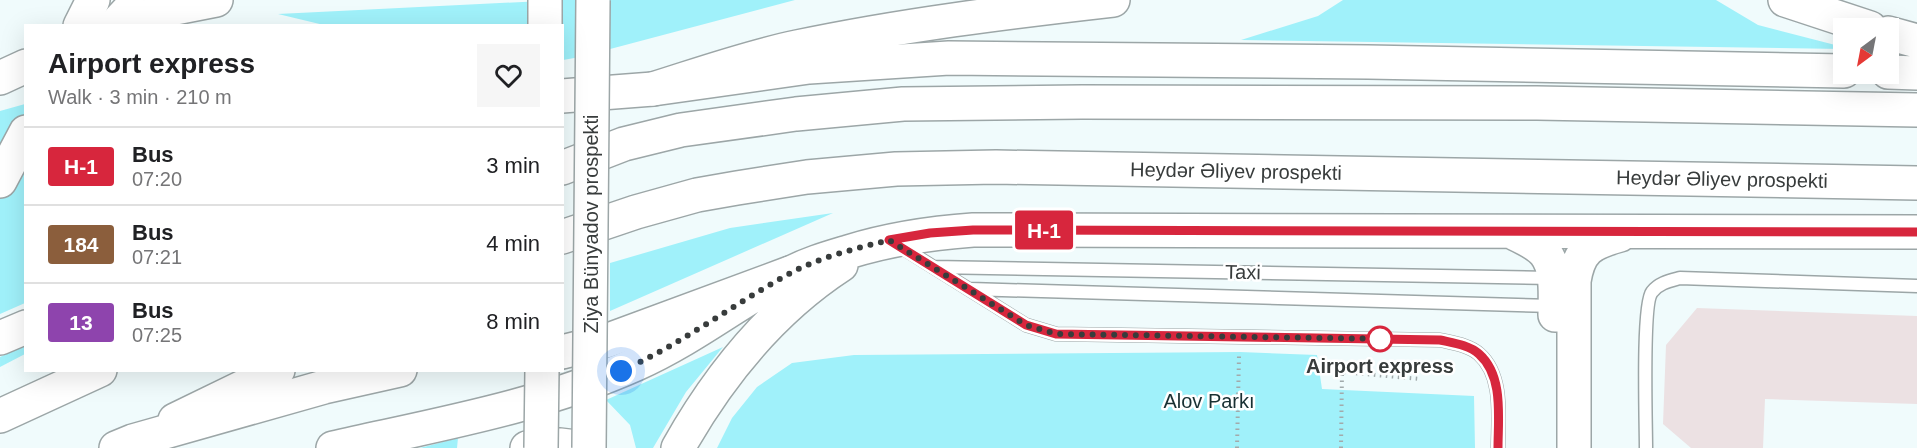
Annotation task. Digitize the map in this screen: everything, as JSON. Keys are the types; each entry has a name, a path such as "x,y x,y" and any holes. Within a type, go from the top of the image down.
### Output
{"main road":[{"path":"81,24 93,0"},
{"path":"126,24 165,10 216,0"},
{"path":"545,0 545,24"},
{"name":"Ziya Bünyadov prospekti","path":"590,448 592,0"},
{"path":"564,116 795,47 966,17 1113,0"},
{"path":"1785,0 1840,18"},
{"path":"1899,36 1917,41"},
{"path":"564,96 653,89 809,67 969,58 1368,62 1833,71"},
{"path":"0,78 24,67"},
{"path":"1899,72 1917,73"},
{"path":"0,89 24,83"},
{"path":"564,154 624,144 681,130 723,123 914,104 1514,103 1917,110"},
{"path":"0,181 24,136"},
{"path":"564,167 624,144"},
{"name":"Heydər Əliyev prospekti","path":"564,236 636,212 697,195 807,177 896,169 996,166 1917,183"},
{"path":"564,352 606,341 815,262 881,242 930,233 973,230 1917,232"},
{"path":"1574,448 1574,280 1576,265 1585,251 1598,241 1630,231"},
{"path":"1512,232 1534,243 1545,253 1551,264 1554,292 1554,448"},
{"path":"678,448 698,413 761,333 795,300 827,274 881,242"},
{"path":"333,448 521,404 603,378 638,363 679,341 790,273"},
{"path":"0,338 24,328"},
{"path":"0,416 96,372"},
{"path":"124,444 274,372"},
{"path":"124,444 324,387 391,372"},
{"path":"541,448 542,372"},
{"path":"527,448 560,445 585,448"}],"street":[{"path":"110,24 132,0"}],"lane":[{"path":"881,242 932,267 1026,325 1056,334 1440,340 1462,345 1478,353 1488,364 1496,383 1498,448"},
{"name":"Taxi","path":"932,267 1554,292"},
{"path":"1646,448 1646,315 1650,293 1662,283 1680,278 1917,286"},
{"name":"Taxi","path":"969,289 1554,292"}],"path":[{"path":"1237,448 1240,352"},
{"path":"1341,448 1342,372 1420,379"}],"green space":[{"path":"562,0 795,0 564,60 564,24 320,24 278,14"},
{"path":"1343,0 1716,0 1758,25 1833,44 1833,49 1241,40 1318,16"},
{"path":"24,104 24,303 0,314 0,111"},
{"path":"833,213 610,311 610,263 730,228"},
{"path":"24,345 24,355 0,367 0,357"},
{"path":"723,347 686,392 653,448 636,448 630,425 606,400"},
{"name":"Alov Parkı","path":"1240,352 1317,355 1322,389 1474,396 1475,448 717,448 732,418 757,387 792,363 854,355"},
{"path":"458,438 457,448 420,448"}],"building":[{"path":"1697,308 1917,316 1917,404 1765,399 1763,448 1691,448 1663,424 1666,345"}],"bus line":[{"name":"H-1","path":"1498,448 1496,383 1488,364 1478,353 1462,345 1440,340 1056,334 1026,325 889,240 930,233 973,230 1917,232"}],"place":[{"name":"Airport express","path":"1380,339"}],"route":[{"path":"621,371 679,341 790,273 832,256 889,240 1026,325 1056,334 1390,339 1380,339"}]}
